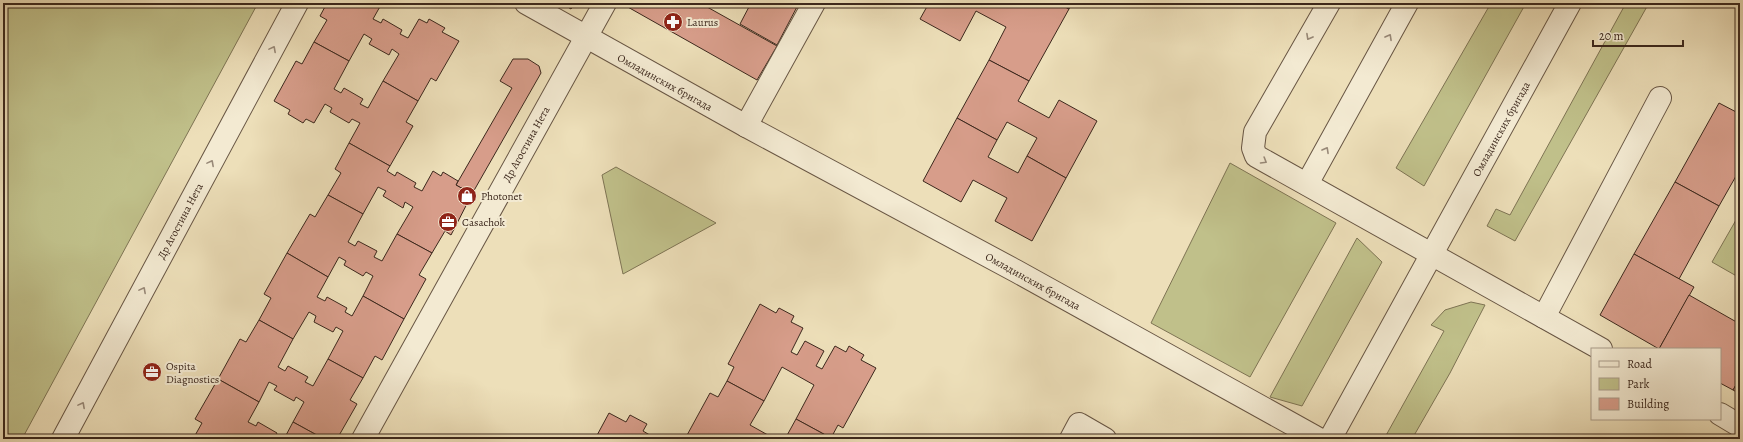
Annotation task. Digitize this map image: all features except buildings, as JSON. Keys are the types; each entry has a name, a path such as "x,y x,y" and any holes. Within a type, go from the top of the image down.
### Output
{"street":[{"name":"Др Агостина Нета","path":"63,439 297,3"},
{"name":"Омладинских бригада","path":"526,3 746,126 1016,271 1319,439"},
{"path":"585,37 605,3"},
{"path":"746,126 814,3"},
{"path":"1329,3 1256,132 1253,140 1253,148 1256,156 1432,256 1600,348"},
{"path":"1307,184 1407,3"},
{"name":"Омладинских бригада","path":"1330,439 1570,3"},
{"name":"Др Агостина Нета","path":"363,439 585,37"},
{"path":"1544,317 1660,98"},
{"path":"1721,415 1740,426"},
{"path":"1071,439 1079,424 1105,439"}],"green space":[{"path":"3,3 258,3 22,439 3,439"},
{"path":"1491,3 1526,3 1424,186 1396,168"},
{"path":"1626,3 1649,3 1515,241 1487,226 1496,209 1510,215"},
{"path":"1230,163 1336,223 1250,377 1151,323"},
{"path":"616,167 716,223 623,274 602,175"},
{"path":"1740,213 1740,278 1712,262"},
{"path":"1357,238 1382,262 1302,406 1270,397"},
{"path":"1471,302 1485,305 1450,373 1412,439 1384,439 1444,331 1431,325 1445,310"}],"place":[{"name":"Laurus","path":"673,22"},
{"name":"Photonet","path":"467,196"},
{"name":"Casachok","path":"448,222"},
{"name":"Ospita Diagnostics","path":"152,372"}]}
